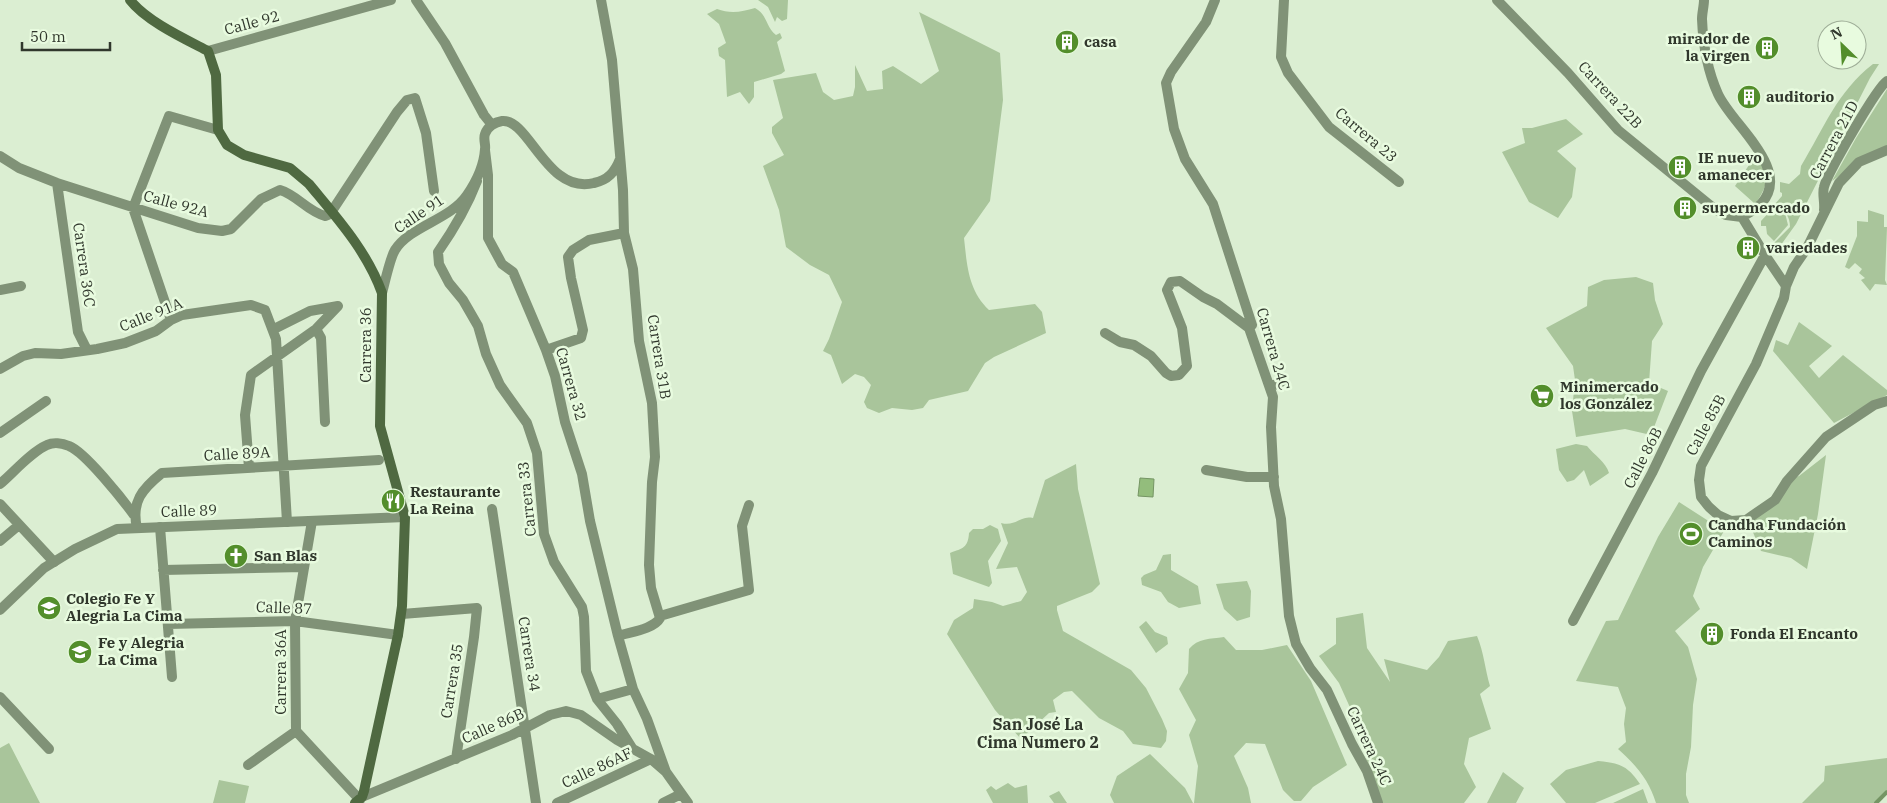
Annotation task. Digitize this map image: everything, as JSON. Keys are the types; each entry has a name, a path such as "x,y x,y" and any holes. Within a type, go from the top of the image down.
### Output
{"main road":[{"path":"130,0 150,18 174,34 208,51 216,75 218,130"},
{"name":"Carrera 36","path":"218,130 231,149 244,155 290,168 309,184 362,251 382,293 380,426 405,517 402,614 360,801"}],"street":[{"name":"Calle 92","path":"208,51 392,0"},
{"path":"416,0 445,43 484,115 492,125 503,121 516,125 548,166 560,176 580,184 596,183 610,176 620,159"},
{"name":"Carrera 31B","path":"601,0 612,60 624,198 624,233 633,269 639,341 652,403 655,457 652,482 649,565 651,588 660,616"},
{"name":"Carrera 24C","path":"1215,0 1206,22 1171,72 1166,83 1174,129 1185,159 1213,204 1252,325 1249,328 1273,397 1274,477 1282,520 1289,616 1296,644 1310,668 1327,690 1367,771 1378,803"},
{"name":"Carrera 23","path":"1284,0 1281,57 1289,76 1329,127 1399,182"},
{"name":"Carrera 22B","path":"1497,0 1568,73 1618,130 1716,210 1726,215 1742,217"},
{"path":"1704,0 1702,19 1706,54 1708,66 1718,94 1758,150 1769,170 1771,180 1763,202 1742,217 1766,258 1786,286"},
{"name":"Carrera 21D","path":"1822,218 1824,187 1832,170 1882,84 1887,81"},
{"path":"331,213 397,112 407,100 415,98 418,102 426,133 434,191"},
{"path":"171,320 133,208 169,116 218,130"},
{"name":"Calle 91","path":"382,293 394,250 402,241 447,214 464,200 477,180 485,150 484,135 492,125"},
{"name":"Carrera 32","path":"485,150 488,175 488,238 502,264 513,272 555,376 565,422 582,474 590,521 618,636"},
{"name":"Calle 85B","path":"1887,150 1859,162 1843,178 1807,248 1794,267 1781,305 1756,364 1701,466 1699,480 1701,497 1718,515 1731,520 1746,520 1775,500 1787,481 1826,437 1874,405 1887,401"},
{"path":"0,170 2,157"},
{"name":"Calle 92A","path":"2,157 19,168 57,183 198,228 222,231 231,229 261,199 280,190 290,193 301,204 318,214 325,216 331,213"},
{"name":"Carrera 33","path":"477,180 468,205 438,252 439,264 449,283 463,300 478,326 486,354 500,385 527,423 537,453 544,534 554,562 582,607 586,671 597,700 617,724 632,748 666,772 688,803"},
{"name":"Carrera 36C","path":"57,183 78,332 87,350"},
{"path":"546,350 581,338 583,334 568,257 572,250 589,240 624,233"},
{"name":"Calle 86B","path":"1573,621 1648,482 1702,371 1766,258"},
{"path":"1105,333 1120,342 1134,344 1151,356 1166,374 1170,376 1179,375 1187,366 1182,328 1167,290 1171,282 1180,281 1202,297 1217,304 1249,328"},
{"path":"0,290 21,286"},
{"name":"Calle 91A","path":"0,369 22,356 35,353 61,354 125,343 156,331 171,320 182,315 251,305 265,310 274,329"},
{"path":"249,468 244,415 251,375 278,355 316,329 338,306 310,311 274,329 278,355 288,522"},
{"path":"316,329 321,338 325,422"},
{"path":"1270,388 1283,382"},
{"path":"0,433 46,401"},
{"path":"0,484 40,449 49,444 59,443 71,446 90,463 134,515 137,528"},
{"name":"Calle 89A","path":"134,515 138,500 148,484 162,473 379,460"},
{"path":"1206,470 1247,477 1274,477"},
{"path":"0,504 54,562"},
{"path":"666,772 647,719 633,689 618,636 658,622 660,616 748,590 742,526 749,505"},
{"name":"Carrera 34","path":"492,509 536,803"},
{"name":"Calle 89","path":"0,610 44,568 117,529 405,517"},
{"name":"Carrera 36A","path":"312,521 295,621 296,731 360,801"},
{"path":"0,541 19,525"},
{"path":"160,527 172,677"},
{"path":"163,570 304,567"},
{"name":"Carrera 35","path":"402,614 477,608 456,759"},
{"name":"Calle 87","path":"168,624 295,621 398,635"},
{"path":"597,700 633,689"},
{"path":"0,697 49,749"},
{"name":"Calle 86B","path":"360,801 526,729 550,715 566,711 581,715 632,748"},
{"path":"248,765 296,731"},
{"name":"Calle 86AF","path":"557,803 651,760"},
{"path":"663,803 681,794"}],"shaded area":[{"path":"758,0 788,0 787,19 782,21 777,17 775,22 768,7"},
{"path":"755,8 762,14 772,32 776,35 780,33 782,38 777,42 785,71 754,82 754,97 749,104 740,92 727,97 725,60 719,56 718,48 726,43 719,24 707,14 717,9 736,12"},
{"path":"919,12 1000,53 1003,100 990,201 964,238 968,267 973,286 989,310 1035,304 1042,312 1046,333 985,363 968,391 929,400 923,408 912,410 892,408 879,413 867,408 864,402 871,385 864,377 855,374 842,384 831,355 823,351 842,302 829,275 810,265 786,247 779,210 763,166 784,155 772,133 772,127 783,118 773,80 816,73 823,92 834,100 853,96 855,65 867,91 883,89 882,71 893,66 921,84 939,71"},
{"path":"1873,64 1879,64 1870,78 1796,224 1778,249 1774,243 1790,227 1788,216 1775,204 1782,196 1780,182 1789,184 1800,174 1801,166 1832,111 1850,86"},
{"path":"1887,89 1887,146 1861,160 1832,181 1856,138"},
{"path":"1566,119 1583,134 1557,151 1576,168 1572,197 1558,218 1529,202 1502,152 1525,143 1522,128 1532,128"},
{"path":"1755,156 1766,168 1766,181 1761,195 1753,208 1743,210 1754,203 1735,186"},
{"path":"1773,208 1785,213 1788,225 1774,241 1767,234 1766,226 1761,226 1761,221"},
{"path":"1868,210 1884,215 1884,227 1887,227 1885,280 1887,285 1875,284 1870,291 1861,280 1865,278 1859,273 1862,269 1855,263 1849,269 1845,267 1857,236 1857,221 1868,222"},
{"path":"1636,277 1653,283 1655,300 1663,324 1652,341 1649,383 1668,391 1651,435 1625,429 1576,437 1572,411 1575,380 1573,366 1546,328 1587,306 1588,287 1604,280"},
{"path":"1799,322 1832,346 1809,366 1819,378 1843,355 1887,390 1887,395 1834,423 1773,351 1776,340 1788,345"},
{"path":"1576,444 1587,446 1603,462 1609,473 1590,486 1584,470 1574,480 1567,482 1559,470 1556,449"},
{"path":"1826,455 1818,514 1807,569 1791,558 1761,551 1752,530 1754,514 1788,480 1799,476"},
{"path":"1076,464 1078,489 1100,584 1092,592 1057,606 1063,631 1131,670 1146,688 1167,731 1166,741 1161,748 1133,744 1123,731 1099,718 1072,691 1064,692 1053,700 1056,712 1049,713 1021,739 995,710 947,634 954,620 973,608 974,599 1003,606 1021,601 1027,592 1017,567 996,569 1008,543 1001,523 1006,524 1025,518 1033,518 1045,480"},
{"path":"1140,478 1154,479 1153,497 1138,496"},
{"path":"1679,502 1724,531 1703,567 1693,596 1700,609 1675,631 1688,647 1697,679 1693,705 1691,747 1686,774 1686,795 1689,803 1656,803 1650,787 1641,773 1618,749 1626,742 1624,724 1626,708 1618,687 1576,681 1606,621 1618,620 1658,537"},
{"path":"990,525 998,529 1001,541 988,561 992,583 989,587 953,574 950,553 966,545 969,533 973,529 983,529"},
{"path":"1171,554 1171,570 1198,586 1201,604 1179,608 1168,602 1161,592 1142,585 1141,578 1156,570 1163,555"},
{"path":"1247,581 1251,591 1250,617 1237,621 1224,609 1216,584"},
{"path":"1363,613 1367,648 1390,682 1384,659 1427,670 1439,657 1448,641 1477,636 1490,686 1480,694 1491,729 1469,738 1464,764 1476,787 1464,803 1382,803 1366,758 1371,754 1339,683 1319,656 1336,644 1336,618"},
{"path":"1146,621 1155,632 1167,637 1168,644 1156,653 1139,627"},
{"path":"1224,637 1236,650 1262,650 1287,645 1311,681 1347,765 1313,787 1301,801 1294,801 1283,790 1265,744 1246,743 1234,756 1248,788 1251,803 1194,803 1198,766 1189,735 1196,720 1179,689 1188,673 1189,649 1200,641"},
{"path":"9,743 40,803 0,803 0,748"},
{"path":"1150,754 1185,788 1193,803 1114,803 1110,795 1117,776"},
{"path":"1887,758 1887,790 1874,803 1802,803 1824,781 1825,766"},
{"path":"1598,761 1623,766 1640,784 1595,803 1566,803 1550,784 1566,770"},
{"path":"1503,772 1524,788 1516,803 1487,803"},
{"path":"219,780 249,786 245,803 213,803"},
{"path":"1008,783 1015,788 1027,785 1028,803 993,803 986,790 991,786 996,790"},
{"path":"1643,789 1648,803 1613,803"},
{"path":"1059,791 1067,803 1054,803 1049,796"}],"waterway":[{"path":"1876,803 1887,792"}],"place":[{"name":"casa","path":"1067,42"},
{"name":"mirador de la virgen","path":"1767,48"},
{"name":"auditorio","path":"1749,97"},
{"name":"IE nuevo amanecer","path":"1680,167"},
{"name":"supermercado","path":"1685,208"},
{"name":"variedades","path":"1748,248"},
{"name":"Minimercado los González","path":"1542,396"},
{"name":"Restaurante La Reina","path":"393,501"},
{"name":"Candha Fundación Caminos","path":"1691,534"},
{"name":"San Blas","path":"236,556"},
{"name":"Colegio Fe Y Alegria La Cima","path":"49,608"},
{"name":"Fonda El Encanto","path":"1712,634"},
{"name":"Fe y Alegria La Cima","path":"80,652"}],"district":[{"name":"San José La Cima Numero 2","path":"1038,733"}]}
